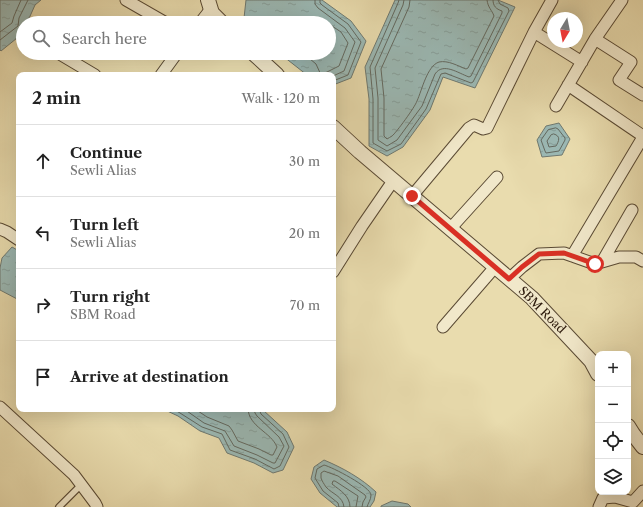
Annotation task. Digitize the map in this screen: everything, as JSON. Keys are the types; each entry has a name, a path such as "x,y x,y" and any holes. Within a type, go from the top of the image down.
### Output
{"street":[{"path":"126,0 154,16"},
{"path":"412,196 469,128 474,125 483,129 487,128 534,32 552,0"},
{"path":"556,106 595,39 622,0"},
{"path":"204,16 209,5"},
{"path":"209,5 215,16"},
{"path":"534,32 582,62"},
{"path":"595,39 631,62 619,80 643,95"},
{"path":"70,60 90,72"},
{"path":"163,72 172,60"},
{"path":"261,60 274,72"},
{"path":"568,85 643,137 572,256"},
{"name":"SBM Road","path":"336,130 393,181 532,298 591,361 595,368"},
{"path":"450,229 497,177"},
{"path":"336,267 393,181"},
{"path":"602,262 632,210"},
{"path":"0,229 16,238"},
{"path":"509,279 539,254 564,253 595,264 619,257 636,257 643,261"},
{"path":"443,328 495,267"},
{"path":"0,407 74,475 97,507"},
{"path":"631,431 643,447"},
{"path":"599,507 603,498 615,496 633,502 643,491"}],"lane":[{"path":"60,507 81,485"}],"water":[{"path":"0,0 41,0 35,5 30,16 16,16 16,39 1,51"},
{"path":"246,0 322,0 351,21 366,41 351,78 336,84 336,72 303,72 288,60 336,60 336,16 244,16"},
{"path":"395,0 498,0 515,7 475,88 443,77 430,110 403,147 387,156 369,146 369,99 365,67"},
{"path":"559,123 570,139 562,155 542,157 537,140 546,126"},
{"path":"12,247 16,249 16,298 0,290 0,268 2,258"},
{"path":"169,412 265,412 287,432 294,447 283,470 273,473 254,463 227,453 219,438 200,431"},
{"path":"324,460 352,474 376,492 374,501 370,507 337,507 320,493 311,479 314,467"},
{"path":"392,501 408,504 411,507 381,507"}],"route":[{"path":"412,196 509,279 539,254 564,253 595,264"}]}
